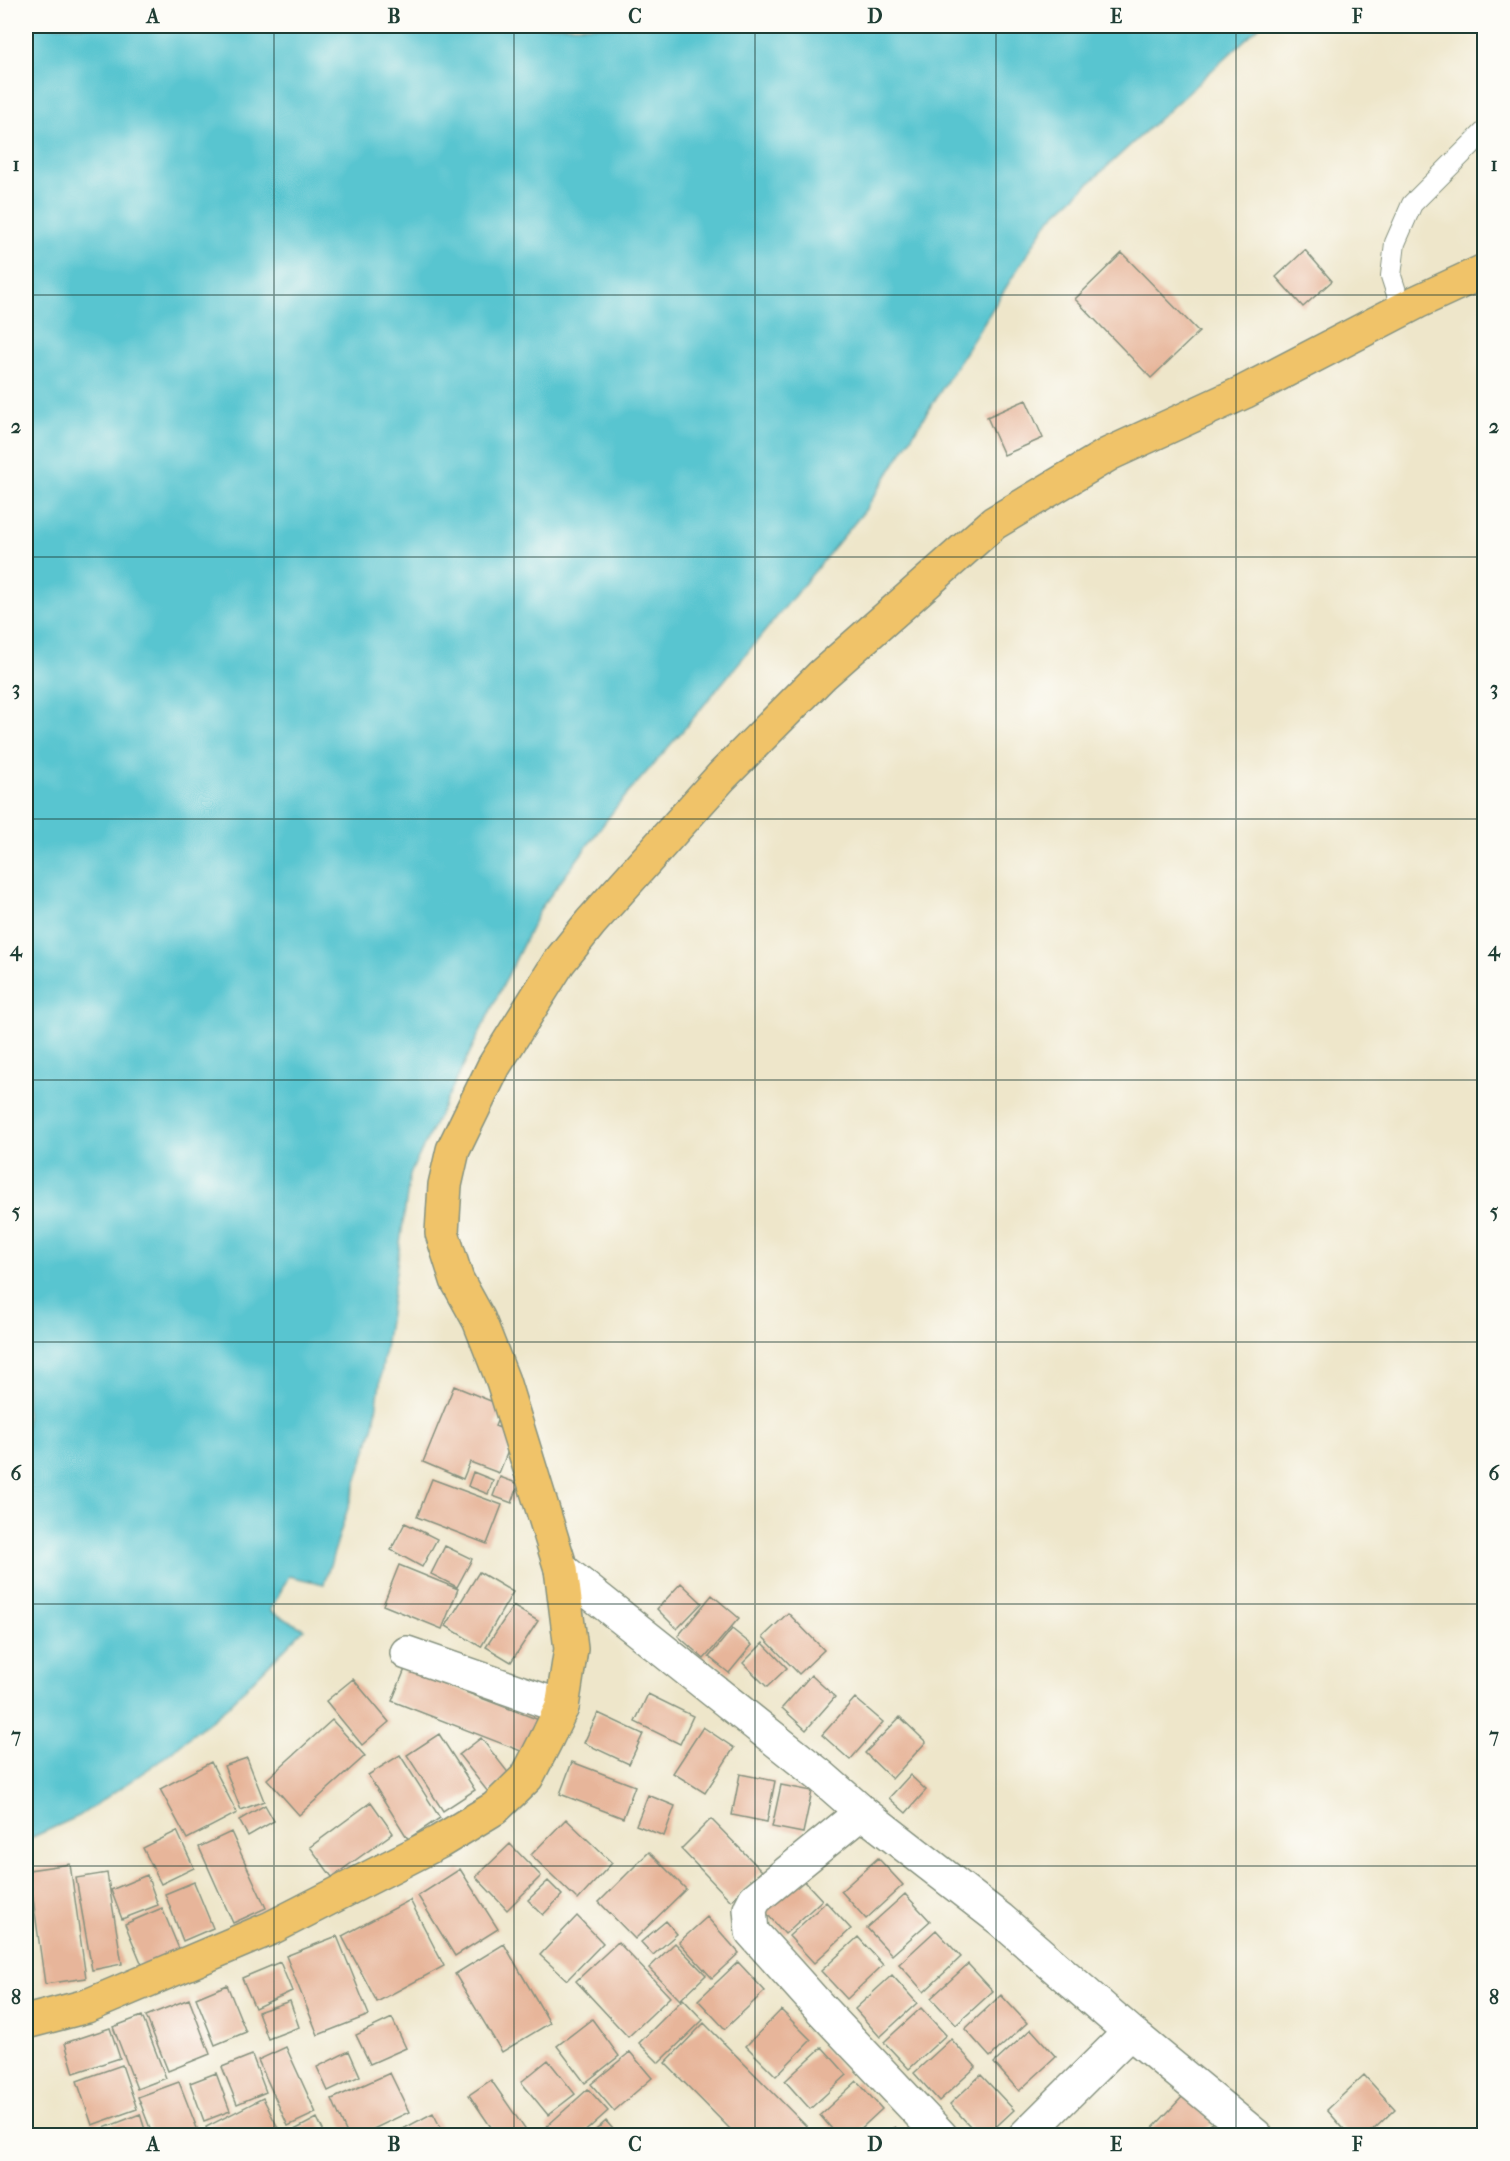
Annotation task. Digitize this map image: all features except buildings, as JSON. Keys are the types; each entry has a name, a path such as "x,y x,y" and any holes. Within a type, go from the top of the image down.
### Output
{"highway":[{"path":"26,2022 87,2006 272,1928 440,1842 495,1808 527,1777 562,1707 571,1649 561,1569 502,1381 479,1320 457,1280 442,1233 445,1185 453,1150 494,1066 559,962 630,878 722,776 822,675 994,524 1109,454 1244,392 1402,310 1485,271"}],"street":[{"path":"561,1569 795,1755 862,1812 1000,1919 1245,2132"},
{"path":"407,1653 562,1707"},
{"path":"862,1812 755,1899 750,1909 752,1932 941,2136"},
{"path":"1025,2136 1130,2032"}],"lane":[{"path":"1402,310 1391,276 1395,243 1412,204 1485,132"}],"water":[{"path":"26,26 1260,26 1048,221 866,509 685,728 617,806 541,908 410,1174 374,1425 324,1584 289,1576 270,1611 304,1629 226,1708 157,1763 79,1816 26,1840"}]}
